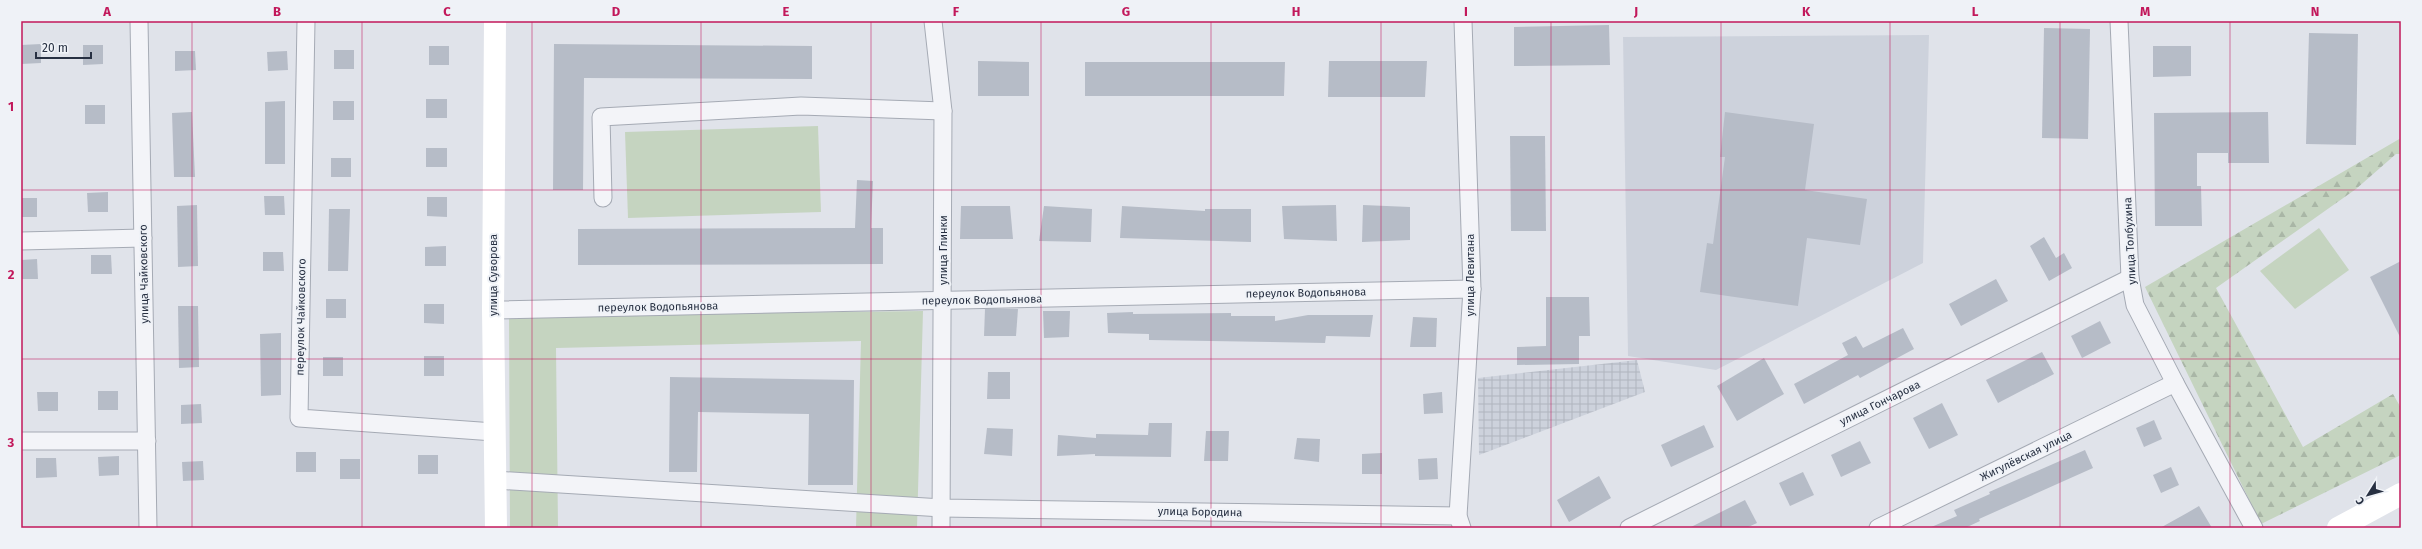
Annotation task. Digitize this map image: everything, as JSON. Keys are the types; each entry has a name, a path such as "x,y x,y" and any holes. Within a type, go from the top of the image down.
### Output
{"street":[{"name":"улица Чайковского","path":"139,21 148,528"},
{"name":"переулок Чайковского","path":"306,21 299,418 494,432"},
{"name":"улица Суворова","path":"495,21 493,310 496,528"},
{"name":"улица Глинки","path":"933,21 943,111 941,528"},
{"name":"улица Левитана","path":"1460,522 1472,289 1463,21"},
{"name":"улица Толбухина","path":"2119,21 2130,278 2135,305 2175,383 2254,528"},
{"path":"603,198 601,117 801,106 943,111"},
{"path":"21,241 143,238"},
{"name":"улица Гончарова","path":"1630,528 2130,278"},
{"name":"переулок Водопьянова","path":"493,310 1472,289"},
{"name":"Жигулёвская улица","path":"1878,528 2175,383"},
{"path":"21,441 147,441"},
{"name":"улица Бородина","path":"495,480 942,508 1460,522"},
{"path":"2338,528 2401,494"}],"shaded area":[{"path":"1929,35 1923,263 1716,370 1628,356 1623,37"},
{"path":"1637,360 1645,392 1479,455 1478,378"}],"green space":[{"path":"818,126 821,212 628,218 625,132"},
{"path":"2401,138 2401,154 2396,154 2356,189 2216,288 2303,447 2393,394 2401,408 2401,455 2261,524 2145,287"},
{"path":"2319,228 2349,270 2295,309 2260,271"},
{"path":"923,311 917,528 856,528 861,341 556,348 558,528 510,528 509,316"}],"building":[{"path":"1609,25 1610,65 1514,66 1514,27"},
{"path":"2044,28 2090,29 2088,139 2042,138"},
{"path":"2309,33 2358,34 2356,145 2306,144"},
{"path":"41,44 41,63 21,64 21,45"},
{"path":"554,44 812,46 812,79 584,78 583,190 553,190"},
{"path":"83,45 103,45 103,64 83,65"},
{"path":"429,46 449,46 449,65 429,65"},
{"path":"2153,46 2191,46 2191,76 2153,77"},
{"path":"334,50 354,50 354,69 334,69"},
{"path":"175,51 195,51 196,70 175,71"},
{"path":"287,51 288,70 268,71 267,52"},
{"path":"978,61 1029,62 1029,96 978,96"},
{"path":"1329,61 1427,61 1425,97 1328,97"},
{"path":"1085,62 1285,62 1284,96 1085,96"},
{"path":"426,99 447,99 447,118 426,118"},
{"path":"285,101 285,164 265,164 265,102"},
{"path":"333,101 354,101 354,120 333,120"},
{"path":"85,105 105,105 105,124 85,124"},
{"path":"192,112 195,177 174,177 172,113"},
{"path":"1725,112 1814,124 1805,190 1867,199 1860,245 1807,238 1798,306 1700,292 1707,243 1713,244 1725,157 1720,157"},
{"path":"2268,112 2269,163 2228,163 2228,153 2197,153 2197,186 2201,186 2202,226 2155,226 2154,113"},
{"path":"1510,136 1545,136 1546,231 1511,231"},
{"path":"426,148 447,148 447,167 426,167"},
{"path":"331,158 351,158 351,177 331,177"},
{"path":"857,180 873,181 871,228 883,228 883,264 578,265 578,229 855,228"},
{"path":"108,192 108,212 88,212 87,193"},
{"path":"264,196 284,196 285,215 265,215"},
{"path":"427,197 447,197 447,217 427,216"},
{"path":"21,198 37,198 37,217 21,217"},
{"path":"197,205 198,266 178,267 177,206"},
{"path":"1336,205 1337,241 1284,239 1282,206"},
{"path":"1363,205 1410,207 1410,240 1362,242"},
{"path":"961,206 1010,206 1013,239 960,239"},
{"path":"1044,206 1092,209 1091,242 1039,241"},
{"path":"1122,206 1205,211 1205,209 1251,209 1251,242 1120,238"},
{"path":"329,209 350,209 348,271 328,271"},
{"path":"2044,237 2056,258 2064,253 2072,268 2049,281 2030,246"},
{"path":"446,246 446,266 425,266 425,247"},
{"path":"263,252 283,252 284,271 263,271"},
{"path":"91,255 111,255 112,274 91,274"},
{"path":"37,259 38,279 21,279 21,260"},
{"path":"2401,261 2401,339 2370,277"},
{"path":"1996,279 2008,301 1961,326 1949,304"},
{"path":"1546,297 1589,297 1590,336 1579,336 1579,364 1517,365 1517,347 1546,346"},
{"path":"326,299 346,299 346,318 326,318"},
{"path":"424,304 444,304 444,324 424,323"},
{"path":"178,306 198,306 199,367 179,368"},
{"path":"985,309 1018,309 1016,336 984,336"},
{"path":"1043,311 1070,311 1069,337 1044,338"},
{"path":"1133,312 1133,314 1231,313 1231,316 1275,316 1275,321 1308,315 1373,315 1370,337 1326,336 1325,343 1149,340 1149,334 1108,333 1107,313"},
{"path":"1413,317 1437,318 1436,347 1410,347"},
{"path":"2100,321 2111,343 2082,358 2071,336"},
{"path":"1903,328 1914,349 1860,378 1858,375 1804,404 1794,384 1848,355 1842,343 1856,336 1863,348"},
{"path":"281,333 281,395 261,396 260,334"},
{"path":"2042,352 2054,374 1998,403 1986,380"},
{"path":"424,356 444,356 444,376 424,376"},
{"path":"323,357 343,357 343,376 323,376"},
{"path":"1764,358 1784,394 1737,421 1717,386"},
{"path":"988,372 1010,372 1010,399 987,399"},
{"path":"670,377 854,380 853,485 808,485 809,414 698,412 697,472 669,472"},
{"path":"98,391 118,391 118,410 98,410"},
{"path":"37,392 58,392 58,411 38,411"},
{"path":"1442,392 1443,413 1424,414 1423,394"},
{"path":"1942,403 1958,435 1929,449 1913,418"},
{"path":"201,404 202,423 181,424 181,405"},
{"path":"2154,420 2162,439 2144,447 2136,428"},
{"path":"1149,423 1172,423 1171,457 1095,456 1095,454 1057,456 1058,435 1096,438 1096,434 1148,435"},
{"path":"1704,425 1714,447 1671,467 1661,445"},
{"path":"987,428 1013,429 1012,456 984,454"},
{"path":"1206,431 1229,431 1228,461 1204,461"},
{"path":"1297,438 1320,439 1319,462 1294,459"},
{"path":"1860,441 1871,463 1841,477 1831,455"},
{"path":"2085,450 2093,468 1979,519 1980,521 1965,528 1929,528 1957,516 1954,510 1990,494 1989,492"},
{"path":"296,452 316,452 316,472 296,472"},
{"path":"1382,453 1382,474 1362,474 1362,454"},
{"path":"418,455 438,455 438,474 418,474"},
{"path":"119,456 119,475 99,476 98,457"},
{"path":"36,458 56,458 57,477 36,478"},
{"path":"1437,458 1438,479 1419,480 1418,459"},
{"path":"340,459 360,459 360,479 340,479"},
{"path":"203,461 204,480 183,481 182,462"},
{"path":"2171,467 2179,485 2161,493 2153,475"},
{"path":"1803,472 1814,495 1790,506 1779,483"},
{"path":"1599,476 1611,498 1569,522 1557,500"},
{"path":"1745,500 1757,523 1746,528 1689,528"},
{"path":"2199,506 2212,528 2160,528 2187,513"}]}
